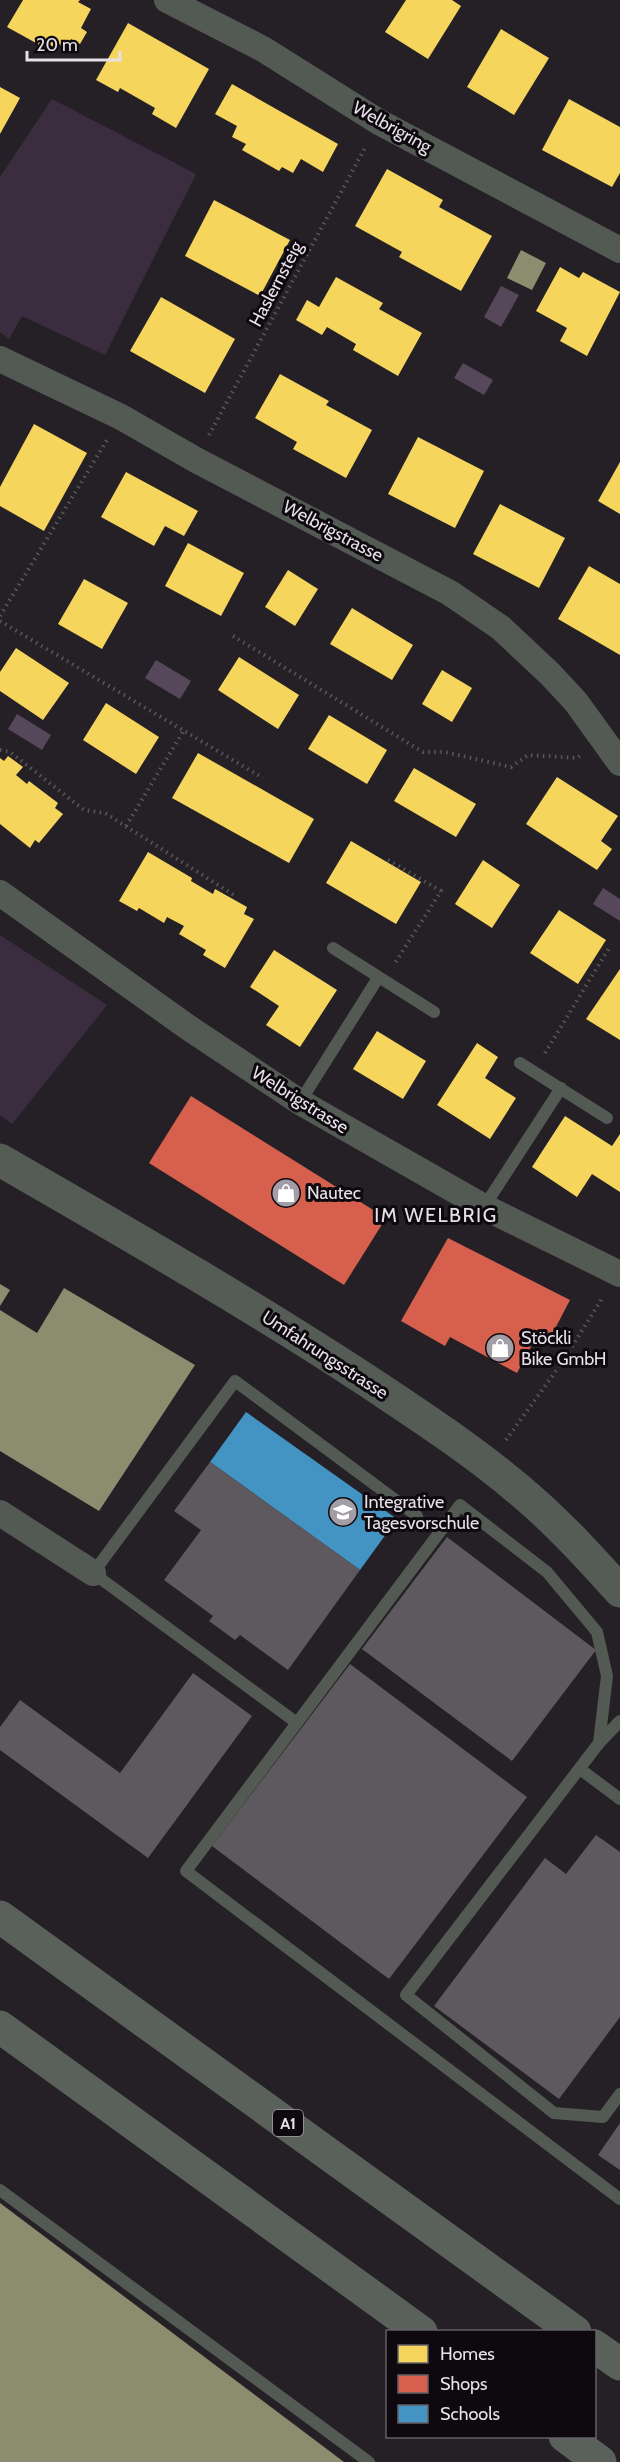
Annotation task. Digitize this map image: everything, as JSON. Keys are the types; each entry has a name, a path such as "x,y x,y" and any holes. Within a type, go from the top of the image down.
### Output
{"highway":[{"name":"A1","path":"0,1917 574,2330"},
{"path":"0,2027 421,2330"},
{"path":"596,2347 620,2364"},
{"path":"568,2438 600,2462"}],"main road":[{"name":"Umfahrungsstrasse","path":"0,1160 286,1329 394,1399 489,1465 558,1526 620,1591"}],"street":[{"name":"Welbrigring","path":"166,0 263,49 379,122 620,250"},
{"name":"Welbrigstrasse","path":"0,358 121,417 196,460 450,592 501,628 576,702 611,729 620,763"},
{"name":"Welbrigstrasse","path":"0,893 189,1028 300,1102 484,1207 619,1273"},
{"path":"0,1513 93,1573"}],"lane":[{"path":"333,948 434,1012"},
{"path":"300,1102 381,980"},
{"path":"520,1063 607,1118"},
{"path":"484,1207 561,1088"},
{"path":"297,1723 93,1573 235,1381 417,1516"},
{"path":"599,1743 607,1676 597,1632 547,1572 460,1505 186,1871 620,2199"},
{"path":"620,1721 599,1743 406,1995 554,2113 603,2117 620,2094"},
{"path":"580,1769 620,1799"},
{"path":"0,2190 369,2462"}],"path":[{"name":"Haslernsteig","path":"196,460 379,122"},
{"path":"0,616 121,417"},
{"path":"0,621 263,777"},
{"path":"233,636 423,752 445,752 511,767 528,755 577,758 611,729"},
{"path":"126,826 184,730"},
{"path":"0,750 10,752 84,810 105,813 237,897"},
{"path":"381,980 441,891 388,860"},
{"path":"533,1071 609,948"},
{"path":"489,1465 561,1364 619,1273"}],"shaded area":[{"path":"52,99 196,174 105,355 22,316 9,339 0,332 0,177"},
{"path":"501,286 519,295 501,327 484,317"},
{"path":"463,363 493,380 484,395 454,378"},
{"path":"156,660 191,681 180,699 145,678"},
{"path":"17,714 51,735 42,750 8,729"},
{"path":"603,888 620,899 620,921 593,904"},
{"path":"0,935 107,1005 12,1124 0,1115"}],"building: Homes":[{"path":"23,0 80,0 78,2 91,9 81,28 87,32 80,44 71,39 65,48 59,44 57,49 47,43 45,48 7,27"},
{"path":"406,0 452,0 461,6 428,59 385,32"},
{"path":"128,23 209,69 176,128 152,114 155,108 120,88 118,92 96,80"},
{"path":"501,29 549,58 514,115 467,87"},
{"path":"232,84 338,144 323,172 301,159 293,173 282,167 279,171 242,150 246,144 232,137 237,126 215,114"},
{"path":"0,87 20,98 0,134"},
{"path":"569,99 620,127 620,173 612,187 542,150"},
{"path":"387,169 443,200 439,207 492,236 461,291 399,257 402,252 355,226"},
{"path":"214,200 290,240 260,296 185,256"},
{"path":"560,267 579,278 583,272 620,292 587,356 560,341 567,328 536,311"},
{"path":"336,277 383,303 379,309 422,333 398,376 353,350 356,344 327,327 322,335 296,320 307,300 319,307"},
{"path":"161,297 235,339 205,393 130,351"},
{"path":"280,374 329,401 326,405 372,430 346,478 293,449 297,442 255,418"},
{"path":"34,424 87,453 44,531 0,506 0,487"},
{"path":"418,437 484,471 455,528 388,494"},
{"path":"620,462 620,514 598,501"},
{"path":"126,472 198,511 184,536 165,526 154,546 101,517"},
{"path":"500,504 565,538 539,588 473,554"},
{"path":"188,543 244,573 221,616 165,586"},
{"path":"589,566 620,584 620,655 558,619"},
{"path":"288,570 318,589 295,626 265,607"},
{"path":"84,579 128,603 102,649 58,624"},
{"path":"352,608 413,645 392,680 330,644"},
{"path":"16,648 69,683 43,720 0,691 0,672"},
{"path":"239,657 299,695 278,729 218,690"},
{"path":"442,670 472,688 452,722 422,704"},
{"path":"106,703 159,737 136,774 83,740"},
{"path":"329,715 387,750 367,784 308,749"},
{"path":"198,753 314,819 289,863 172,798"},
{"path":"8,756 23,767 16,775 27,784 29,781 58,803 55,808 63,814 39,843 35,840 30,848 0,824 0,758 4,761"},
{"path":"414,768 476,804 456,837 394,801"},
{"path":"557,777 618,816 601,841 612,849 597,870 526,824"},
{"path":"351,841 421,882 396,924 326,883"},
{"path":"148,852 192,878 191,881 213,894 215,889 247,907 244,914 254,919 225,968 203,955 206,950 179,934 184,926 167,917 164,923 139,908 137,911 119,901"},
{"path":"483,860 520,885 492,928 455,904"},
{"path":"559,910 606,940 578,984 530,953"},
{"path":"274,950 337,990 300,1047 266,1025 279,1006 250,987"},
{"path":"620,969 620,1040 586,1019"},
{"path":"377,1031 426,1061 403,1099 353,1069"},
{"path":"477,1043 498,1057 485,1078 516,1098 490,1139 437,1105"},
{"path":"565,1116 612,1146 620,1134 620,1192 592,1174 577,1197 532,1167"}],"building: Shops":[{"path":"191,1096 386,1218 344,1285 149,1163"},
{"path":"448,1238 570,1300 547,1344 535,1339 517,1373 450,1337 445,1346 401,1321"}],"building: Schools":[{"path":"246,1412 397,1519 360,1570 210,1462"}],"building: Industry":[{"path":"521,250 546,263 532,290 507,278"},
{"path":"0,1284 10,1290 0,1306"},
{"path":"64,1288 195,1365 99,1511 0,1451 0,1310 37,1333"},
{"path":"0,2203 344,2462 0,2462"}],"building: Other":[{"path":"210,1462 360,1570 288,1670 240,1635 235,1640 209,1621 213,1616 164,1580 201,1530 174,1511"},
{"path":"447,1537 596,1650 512,1761 362,1649"},
{"path":"350,1664 527,1797 389,1979 212,1846"},
{"path":"193,1673 252,1716 148,1858 0,1750 0,1727 20,1700 120,1773"},
{"path":"596,1835 620,1852 620,2017 559,2099 434,2006 545,1858 566,1874"},
{"path":"620,2123 620,2170 598,2155"}],"place":[{"name":"Nautec","path":"286,1193"},
{"name":"Stöckli Bike GmbH","path":"500,1348"},
{"name":"Integrative Tagesvorschule","path":"343,1512"}],"district":[{"name":"IM WELBRIG","path":"436,1215"}]}
